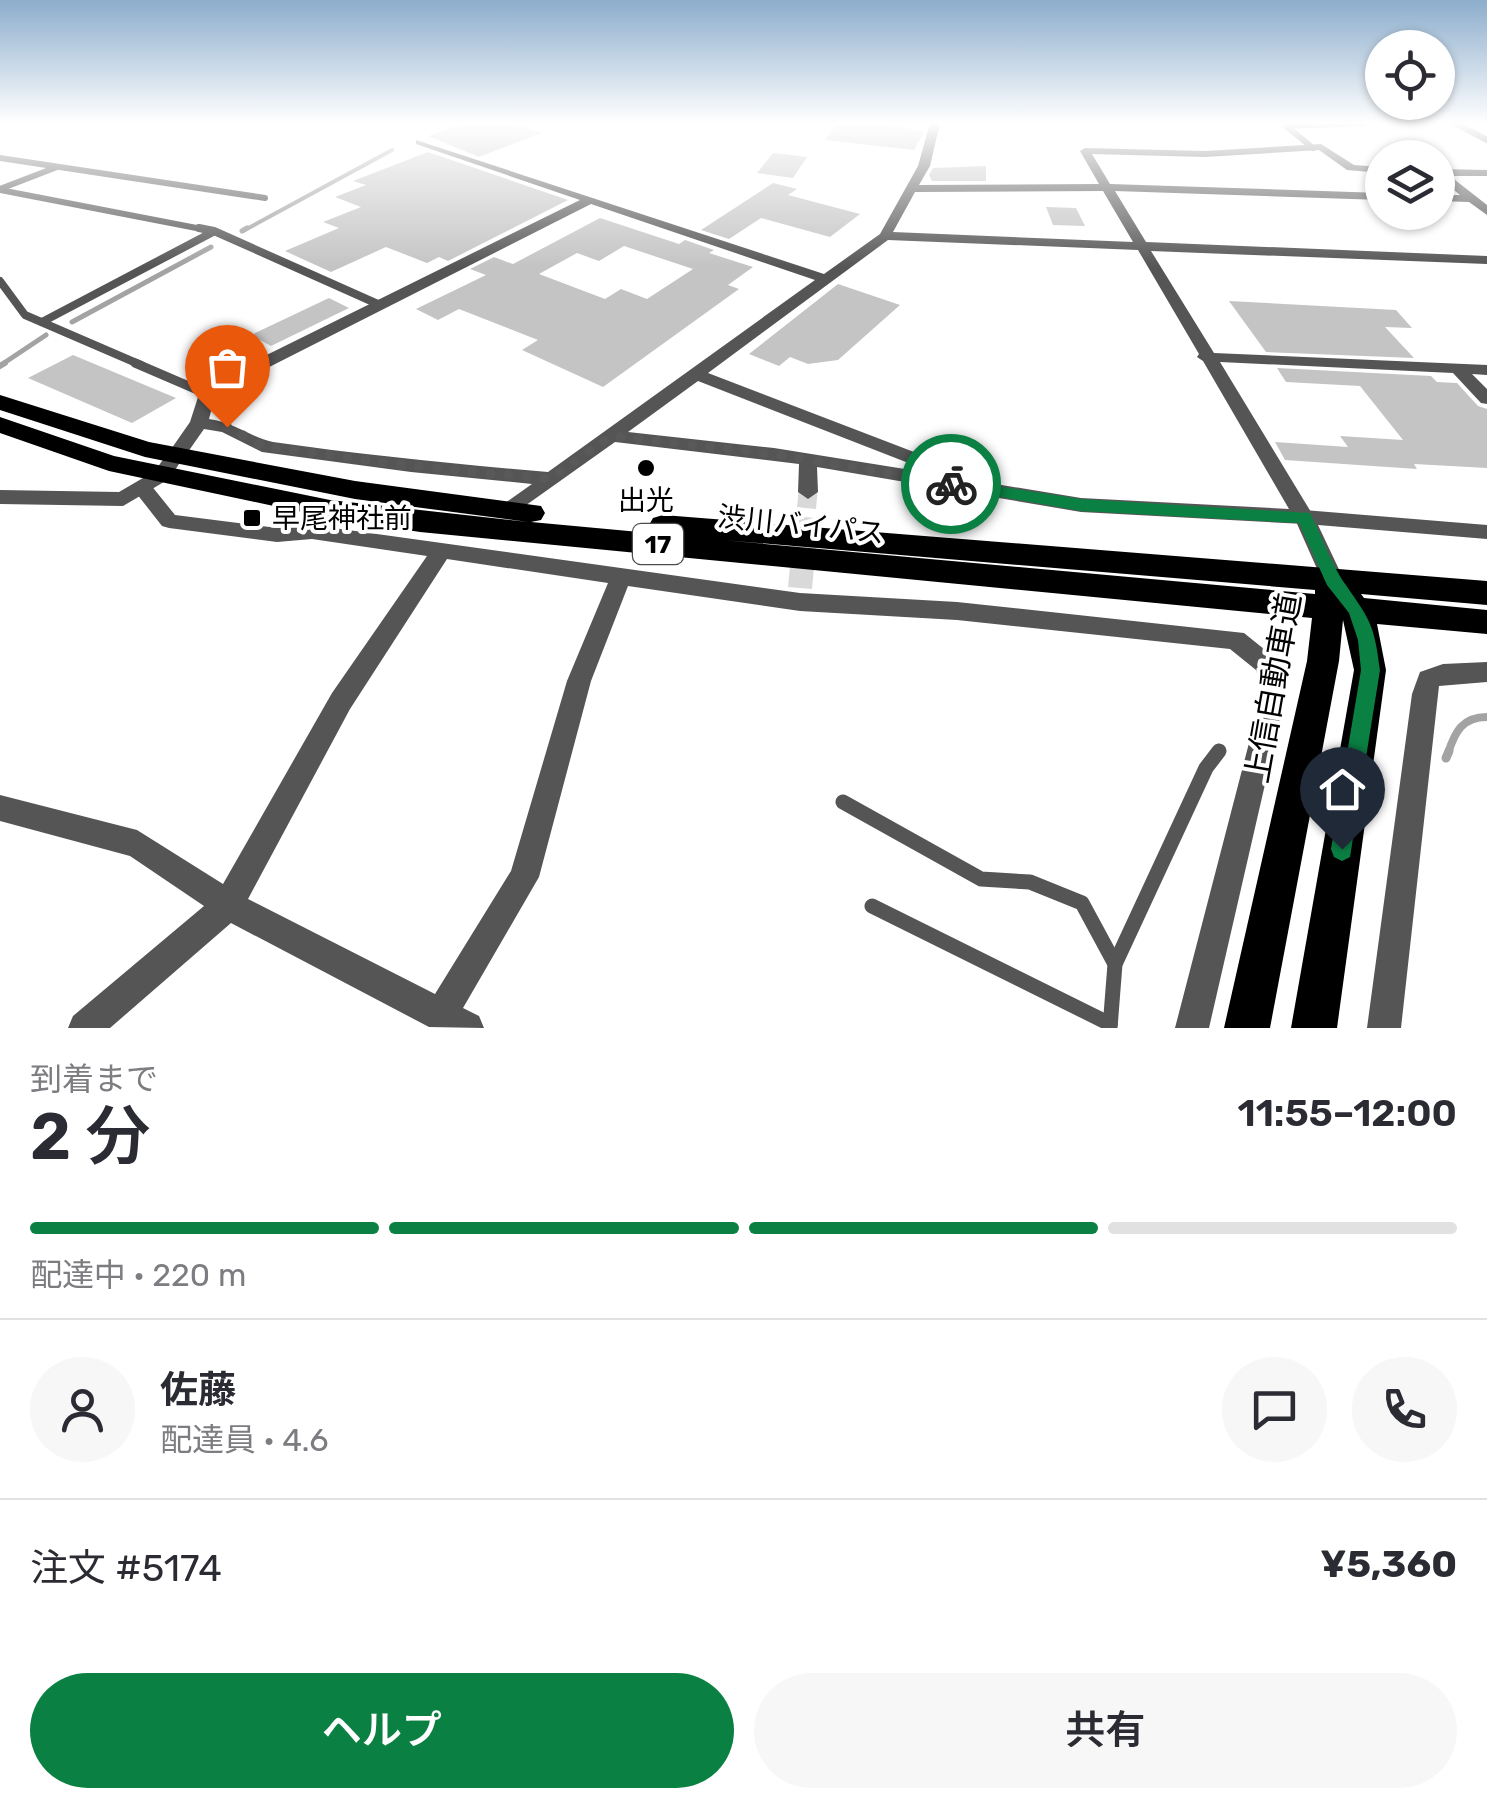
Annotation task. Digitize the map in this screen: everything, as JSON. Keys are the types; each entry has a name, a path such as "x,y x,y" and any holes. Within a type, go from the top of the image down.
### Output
{"highway":[{"name":"渋川バイパス","path":"0,402 160,473 354,490 508,511 1339,599 1487,622"},
{"name":"渋川バイパス","path":"0,425 110,463 330,509 420,522 1339,599 1487,593"},
{"name":"上信自動車道","path":"1247,1028 1339,599"},
{"path":"1314,1028 1370,670 1367,640 1339,599"}],"street":[{"path":"503,171 826,279"},
{"path":"508,511 885,236 921,171"},
{"path":"1098,171 1304,518 1339,599"},
{"path":"1455,173 1487,174"},
{"path":"1455,186 1487,211"},
{"path":"912,189 1108,187 1365,195"},
{"path":"1455,199 1487,200"},
{"path":"0,497 123,498 160,473 198,423 207,394 587,200"},
{"path":"885,236 1487,260"},
{"path":"1206,357 1487,370"},
{"path":"1457,368 1487,399"},
{"path":"695,374 920,461 920,479"},
{"path":"198,423 227,427 262,446 550,479"},
{"path":"611,436 808,460 1081,505 1487,532"},
{"path":"808,460 808,492"},
{"path":"160,473 169,521 278,535 312,532 621,577 1236,640 1267,665 1274,693 1192,1028"},
{"path":"86,1028 228,906 341,702 443,549"},
{"path":"0,808 137,844 228,906 454,1022 524,877 579,681 621,577"},
{"path":"1384,1028 1424,694 1429,679 1444,674 1487,672"}],"lane":[{"path":"0,190 48,171"},
{"path":"85,171 265,198"},
{"path":"0,190 214,231 380,304"},
{"path":"42,322 214,231"},
{"path":"0,282 25,315 207,394"},
{"path":"872,906 1110,1026 1115,964 1206,768 1220,750"},
{"path":"843,802 981,879 1030,882 1082,903 1115,964"}],"building":[{"path":"379,171 483,171 568,200 448,261 439,257 427,263 386,247 331,272 285,251 339,228 323,222 361,207 335,197 366,185 353,181"},
{"path":"759,171 798,171 793,178"},
{"path":"931,171 986,171 986,181 932,181"},
{"path":"773,183 797,189 788,195 860,214 830,237 761,218 729,239 701,230"},
{"path":"1046,207 1076,208 1085,226 1053,225"},
{"path":"600,218 679,244 685,240 714,250 709,253 753,267 728,285 739,289 603,387 522,350 538,340 459,309 438,320 416,309 486,275 470,269 494,257 513,264","holes":["624,246 693,269 647,299 621,289 605,299 539,274 577,253 599,261"]},
{"path":"838,284 900,305 838,360 808,364 790,357 779,366 749,354"},
{"path":"329,298 349,308 271,346 251,335"},
{"path":"1229,301 1396,310 1412,328 1385,327 1414,358 1266,352"},
{"path":"73,355 176,398 132,423 28,378"},
{"path":"1277,368 1431,376 1437,382 1457,383 1478,406 1487,409 1487,468 1414,464 1417,469 1285,460 1275,442 1348,447 1340,436 1403,440 1360,386 1286,382"}],"waterway":[{"path":"243,231 353,171"},
{"path":"242,231 247,228"},
{"path":"72,322 211,247"},
{"path":"1,365 46,335"},
{"path":"0,366 5,363"},
{"path":"1448,753 1461,727 1487,717"},
{"path":"1446,758 1449,751"}],"tunnel":[{"path":"804,536 808,492"},
{"path":"800,588 805,534"}],"way so far":[{"path":"227,427 262,446 550,479 611,436 774,454 951,484"}],"place":[{"name":"出光","path":"646,468"},
{"name":"早尾神社前","path":"252,518"}],"route":[{"path":"951,484 1081,505 1304,518 1333,580 1357,610 1367,640 1370,670 1342,849"}]}
